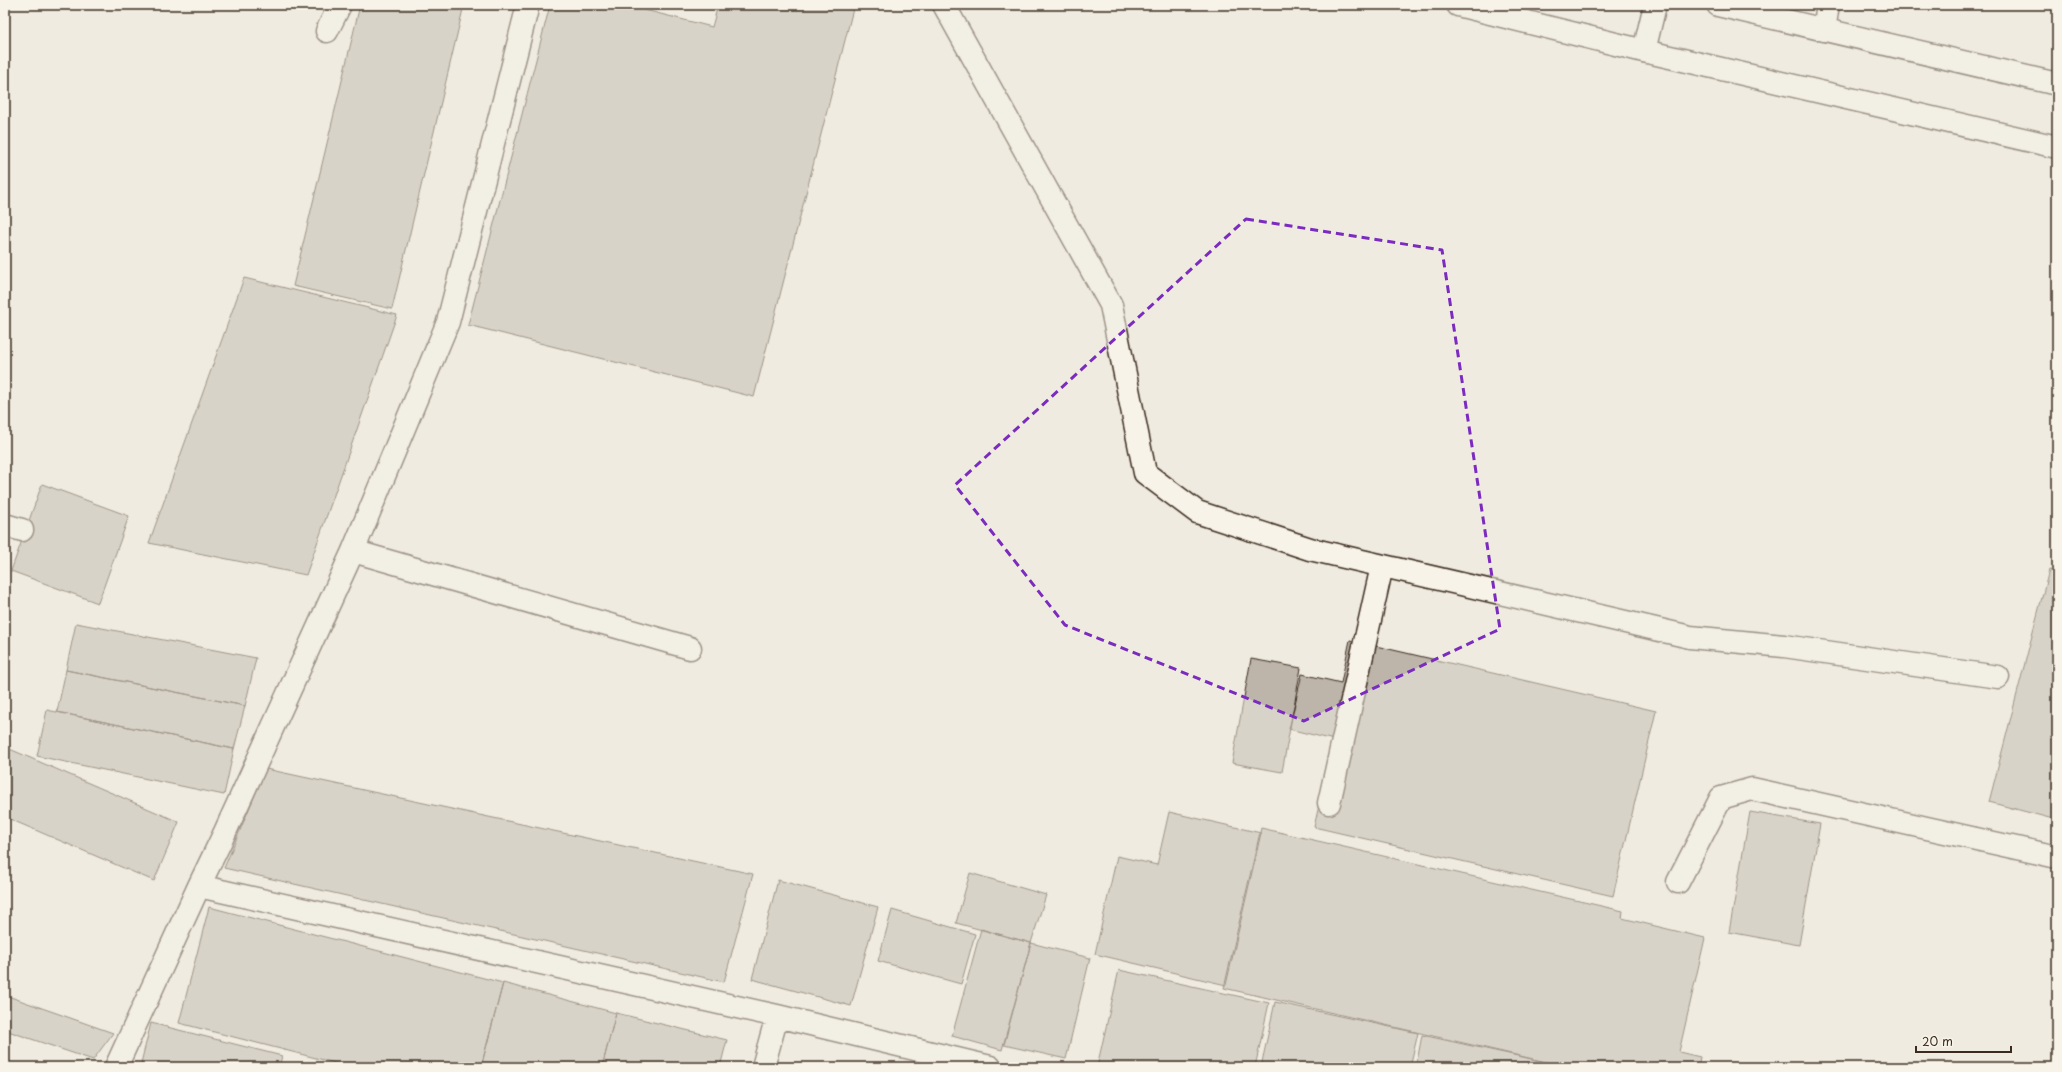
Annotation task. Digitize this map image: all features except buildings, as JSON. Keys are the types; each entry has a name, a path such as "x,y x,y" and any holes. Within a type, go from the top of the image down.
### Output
{"street":[{"path":"327,31 340,5"},
{"path":"116,1067 199,886 226,832 353,551 448,322 528,5"},
{"path":"944,5 1111,305 1144,472 1197,512 1310,549 1690,637 1784,646 1998,677"},
{"path":"1644,51 1655,5"},
{"path":"1718,5 2057,84"},
{"path":"1824,30 1828,5"},
{"path":"1468,6 1644,51 2057,147"},
{"path":"353,551 690,648"},
{"path":"1329,803 1382,566"},
{"path":"1678,882 1721,798 1752,789 2057,857"},
{"path":"199,886 777,1016 990,1067"},
{"path":"763,1067 777,1016"}],"highlighted area":[{"path":"1246,219 1442,250 1500,629 1304,721 1065,625 955,485"}]}
